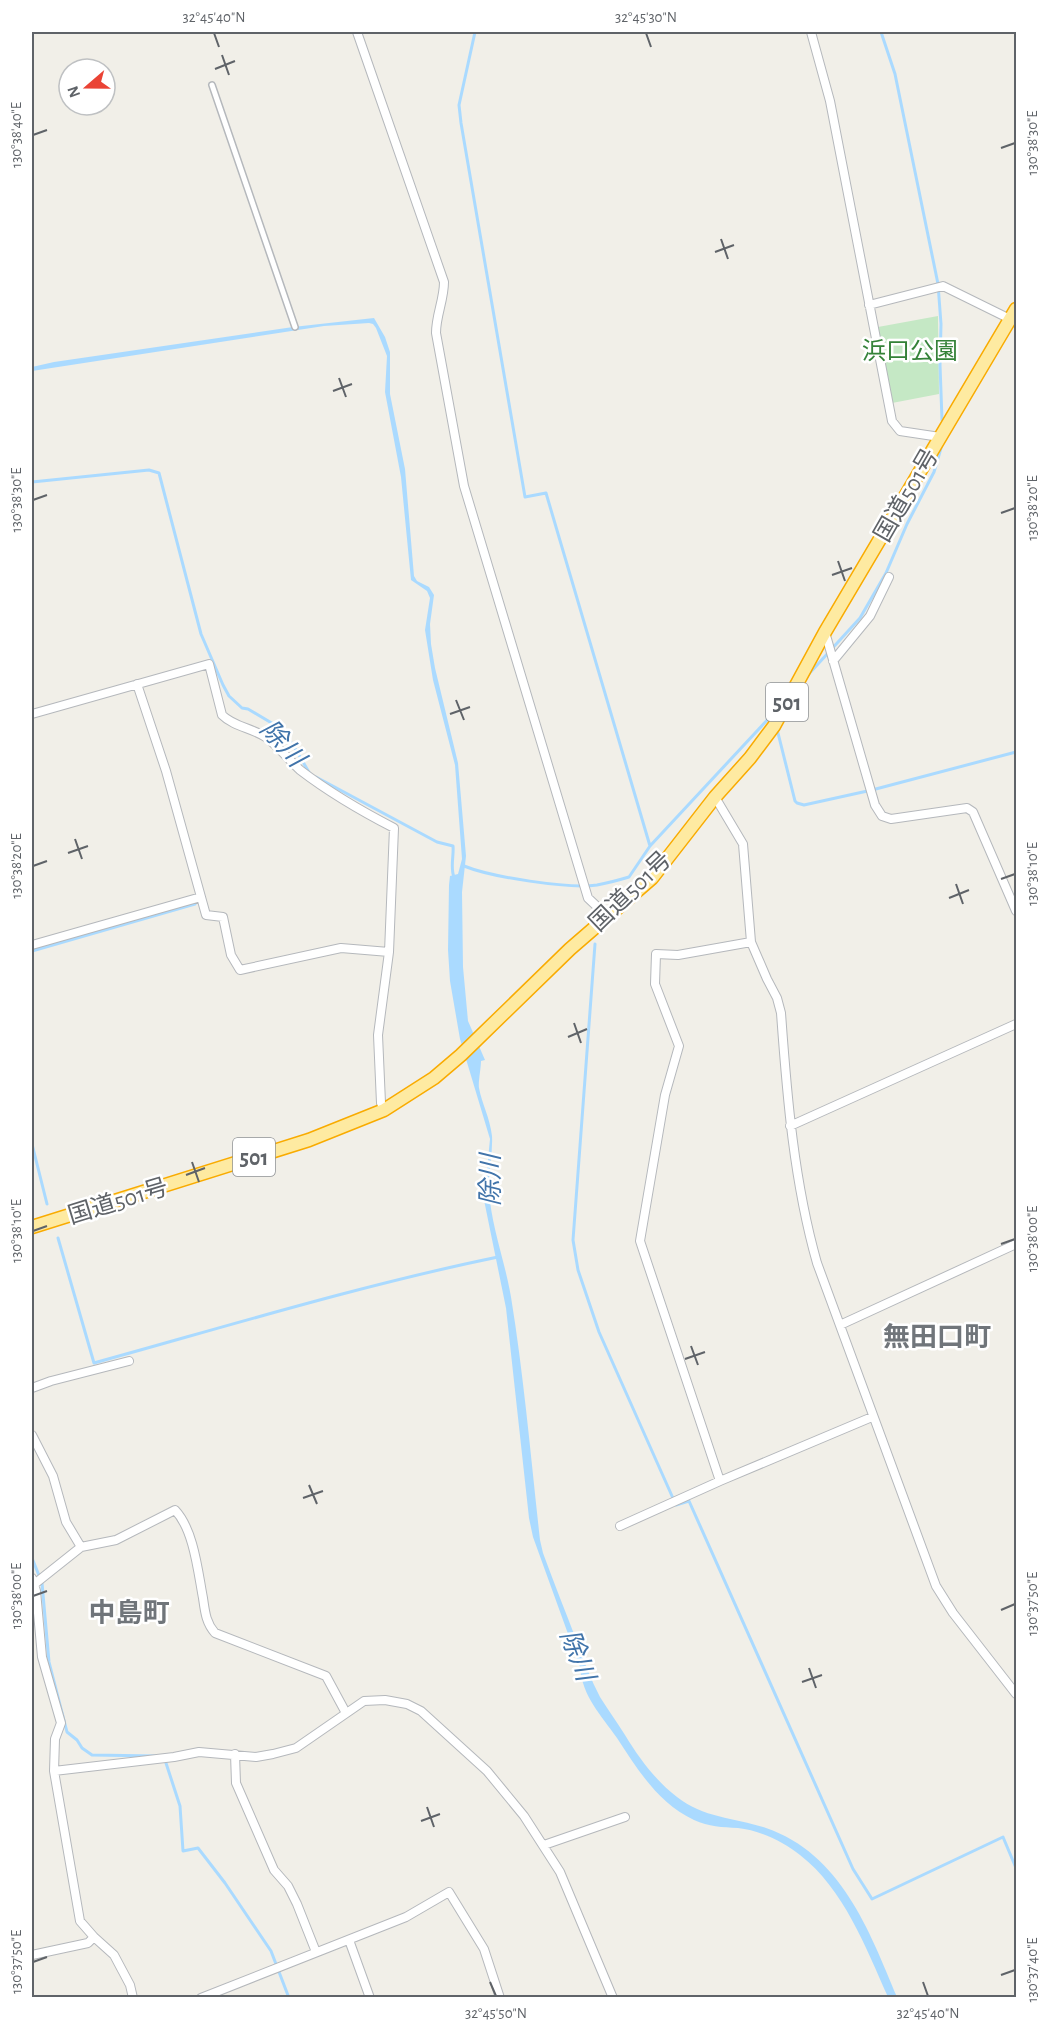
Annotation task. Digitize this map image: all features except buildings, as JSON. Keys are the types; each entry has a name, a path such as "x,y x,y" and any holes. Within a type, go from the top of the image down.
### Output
{"highway":[{"name":"国道501号","path":"32,1227 309,1140 384,1110 434,1078 461,1055 570,949 652,878 774,726 825,632 1013,314"}],"street":[{"path":"357,32 444,282 444,296 436,318 436,333 464,486 588,898 607,916"},
{"path":"811,32 830,101 892,422 900,431 940,437"},
{"path":"212,85 295,327"},
{"path":"869,305 943,286 1013,314"},
{"path":"833,661 870,616 889,577"},
{"path":"825,632 875,805 882,816 891,819 968,808 973,812 1017,911"},
{"path":"32,714 209,664 222,715 266,737 322,786 349,804 394,828 388,952 378,1035 381,1103 384,1110"},
{"path":"137,684 166,771 206,915 223,917 231,955 240,970 341,948 388,952"},
{"path":"715,797 742,844 751,942 777,998 781,1013 790,1126 806,1226 817,1263 936,1586 953,1613 1017,1694"},
{"path":"32,945 201,897"},
{"path":"720,1481 640,1241 665,1095 679,1046 655,984 656,954 678,955 751,942"},
{"path":"790,1126 1017,1024"},
{"path":"840,1325 1017,1244"},
{"path":"32,1388 129,1361"},
{"path":"620,1526 872,1417"},
{"path":"32,1435 53,1476 66,1522 81,1547"},
{"path":"133,1998 114,1955 80,1921 54,1771 55,1739 62,1723 42,1657 32,1583 81,1547 116,1540 175,1510 182,1517 189,1536 208,1625 214,1633 326,1676 346,1713"},
{"path":"54,1771 199,1752 256,1757 296,1748 364,1701 385,1700 407,1704 421,1711 487,1771 524,1816 544,1845 571,1893 613,1998"},
{"path":"235,1754 236,1783 273,1870 288,1886 316,1952"},
{"path":"544,1845 625,1817"},
{"path":"205,1997 406,1917 449,1892 484,1949 500,1998"},
{"path":"32,1954 88,1942 94,1937"},
{"path":"348,1940 369,1998"}],"green space":[{"name":"浜口公園","path":"938,316 939,394 892,403 878,327"}],"water":[{"path":"374,318 385,337 390,352 390,394 405,469 414,576 417,581 429,587 434,595 430,624 431,644 458,763 466,856 462,892 463,967 468,1021 485,1060 481,1061 479,1086 492,1136 490,1203 516,1327 543,1553 597,1691 648,1768 669,1790 687,1804 709,1813 766,1828 792,1840 814,1856 833,1875 849,1897 875,1946 897,1997 888,1997 862,1940 841,1902 816,1869 800,1855 779,1841 754,1831 710,1825 694,1820 670,1805 641,1774 588,1696 580,1667 533,1537 506,1308 484,1200 490,1139 460,1039 450,981 449,885 450,876 458,874 462,859 455,765 433,680 425,630 430,598 427,591 411,580 401,477 385,392 387,356 376,328 369,323 324,326 32,371 32,367 54,362 293,327"}],"waterway":[{"path":"475,32 459,105 525,497 546,493 650,846"},
{"path":"881,32 895,74 938,284 941,324 942,420"},
{"path":"807,676 860,618 886,573 907,524 934,472 941,448"},
{"name":"除川","path":"32,482 149,470 159,473 201,634 223,685 229,696 242,708 248,709 275,725 293,745 310,774"},
{"path":"464,866 510,878 549,884 597,885 629,877 650,846 770,717 785,693"},
{"path":"777,729 795,801 804,805 872,790 1016,752"},
{"name":"除川","path":"316,777 437,842 453,846 454,877"},
{"path":"32,951 195,904"},
{"path":"595,944 573,1240 578,1270 599,1332 676,1505 689,1501 853,1869 872,1899 1003,1837 1016,1868"},
{"path":"32,1144 47,1204"},
{"path":"58,1238 94,1363 346,1293 498,1257"},
{"path":"32,1558 42,1583 49,1662 67,1732 92,1755 156,1756"},
{"path":"165,1760 180,1806 183,1851 198,1848 225,1883 271,1951 289,1998"}],"district":[{"name":"無田口町","path":"937,1337"},
{"name":"中島町","path":"129,1613"}]}
